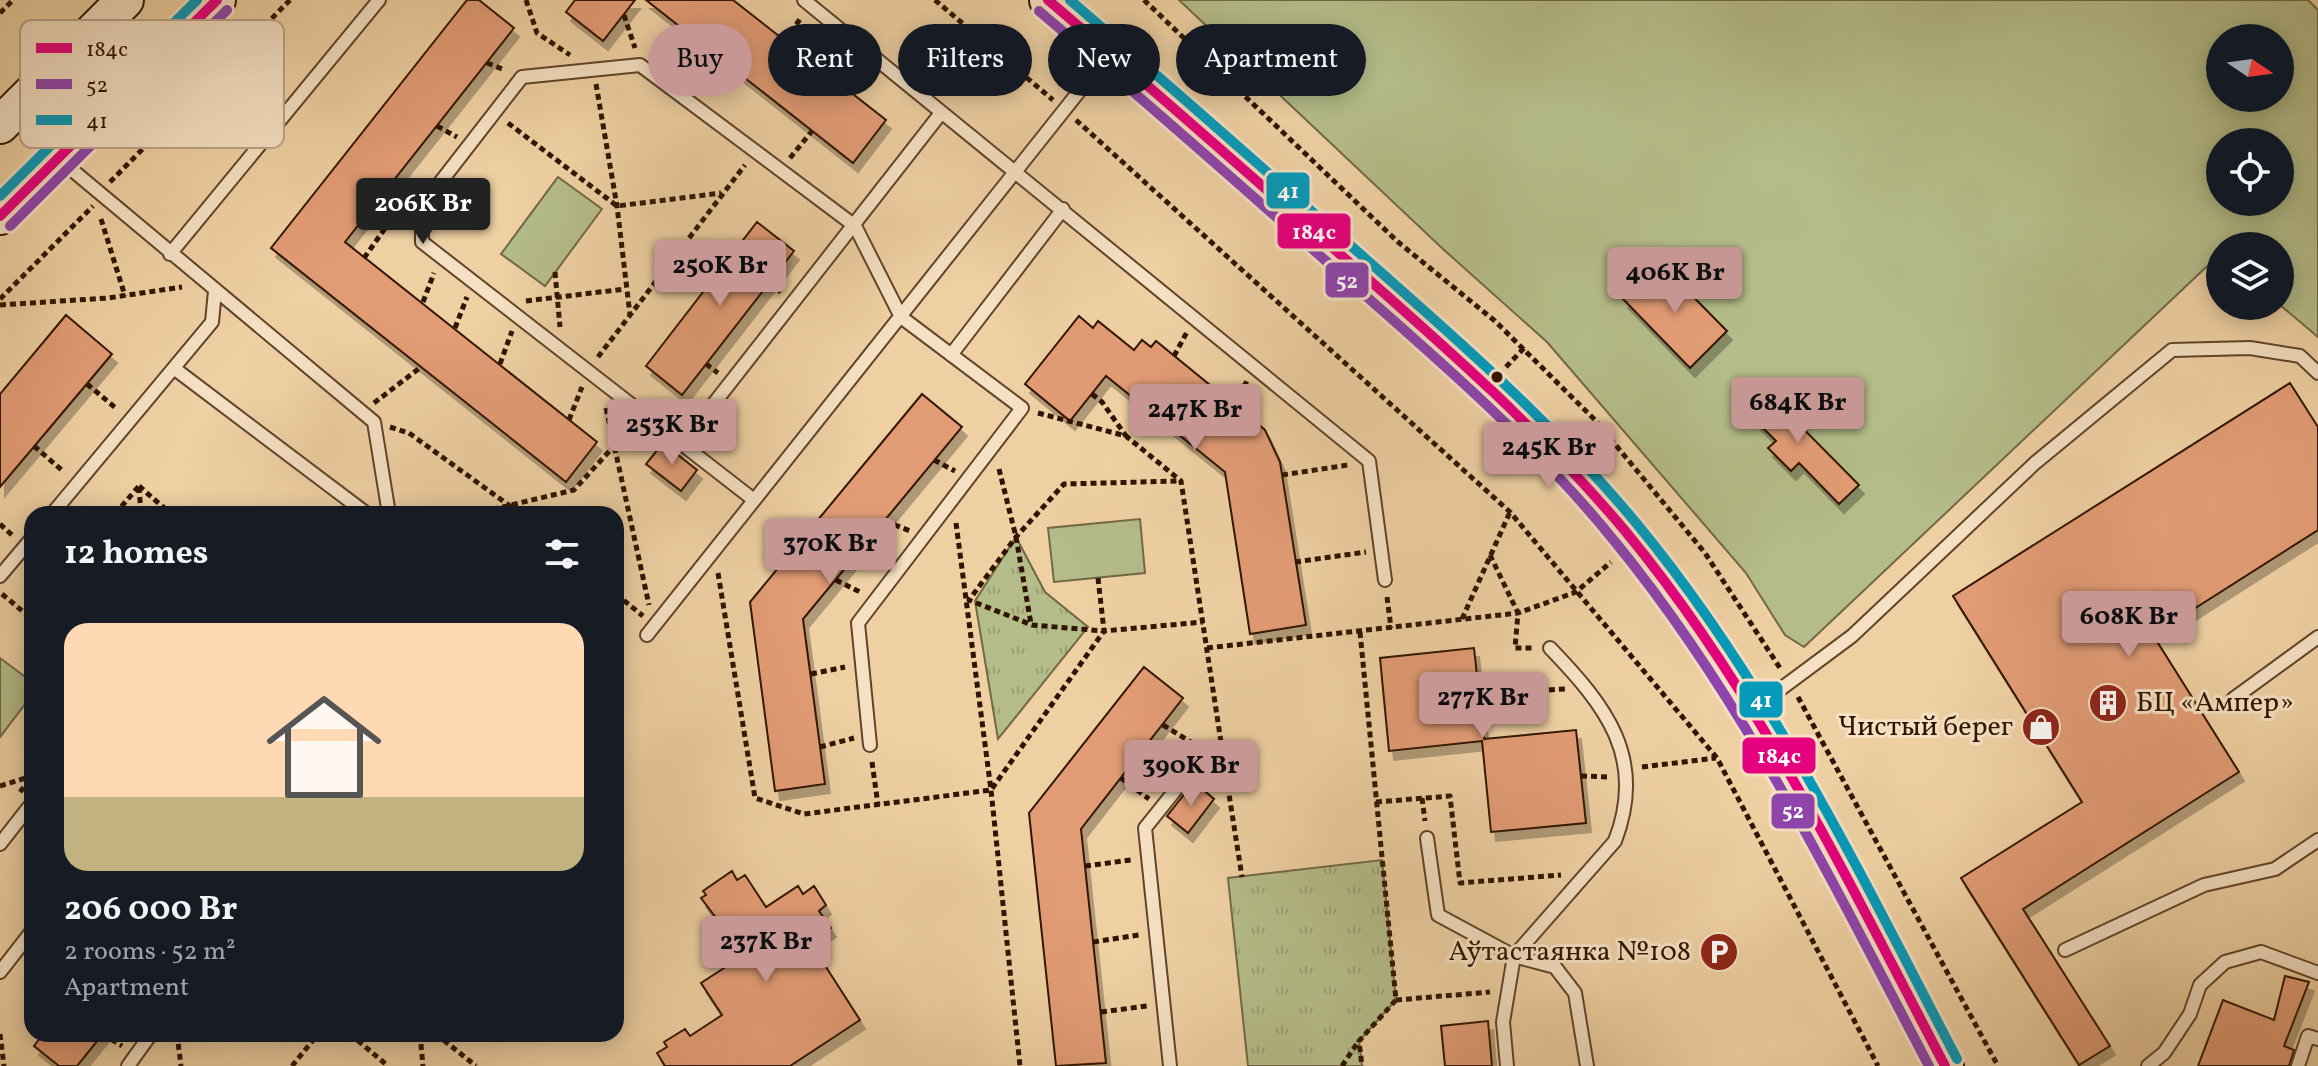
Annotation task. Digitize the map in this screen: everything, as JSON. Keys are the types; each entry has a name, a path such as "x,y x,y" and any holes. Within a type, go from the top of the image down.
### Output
{"main road":[{"path":"105,20 125,0"},
{"path":"197,20 217,0"},
{"path":"1048,0 1076,24"},
{"path":"1159,96 1487,386 1560,457 1660,576 1753,710 1824,832 1945,1066"},
{"path":"0,125 20,105"},
{"path":"0,216 66,148"}],"lane":[{"path":"284,115 379,0"},
{"path":"807,2 1369,461 1385,580"},
{"path":"754,500 422,242 422,206 522,77 640,65 855,226 901,317 1022,408 858,623 869,740"},
{"path":"650,630 1076,96"},
{"path":"683,443 941,113"},
{"path":"170,254 257,148"},
{"path":"57,157 102,198 374,422 388,506"},
{"path":"951,355 1063,209"},
{"path":"59,506 212,322 215,291"},
{"path":"1753,710 1852,636 2035,463 2172,350 2250,348 2300,356 2318,373"},
{"path":"175,369 356,506"},
{"path":"0,576 24,548"},
{"path":"2233,699 2318,637"},
{"path":"1507,1066 1503,1022 1514,956 1615,841 1623,819 1627,769 1615,730 1585,688 1550,648"},
{"path":"1170,1066 1145,828 1206,752"},
{"path":"0,844 24,813"},
{"path":"1427,838 1438,915 1514,956 1555,967 1575,993 1587,1066"},
{"path":"2065,950 2204,885 2275,869 2318,840"},
{"path":"0,972 24,941"},
{"path":"2148,1066 2164,1053 2190,1014 2200,985 2225,962 2261,952 2318,973"},
{"path":"2298,1066 2308,1036 2318,1039"},
{"path":"128,1066 145,1042"}],"path":[{"path":"0,13 13,0"},
{"path":"270,20 290,0"},
{"path":"526,0 537,33 593,70 617,206 630,315"},
{"path":"935,0 1065,110 1510,512 1717,758 1878,1066"},
{"path":"1144,0 1398,242 1524,348 1595,420 1705,553 1789,682 1998,1066"},
{"path":"795,24 807,2"},
{"path":"624,15 640,65"},
{"path":"494,113 617,206 722,193"},
{"path":"780,170 812,131"},
{"path":"0,302 102,198 109,183 144,148"},
{"path":"569,420 589,370 756,152"},
{"path":"364,258 403,203"},
{"path":"91,207 112,228"},
{"path":"100,218 125,296"},
{"path":"423,302 441,256"},
{"path":"555,272 563,350"},
{"path":"0,302 125,296 183,288 172,278"},
{"path":"455,328 473,281"},
{"path":"503,304 625,289"},
{"path":"500,364 518,315"},
{"path":"362,412 421,367"},
{"path":"601,380 650,630"},
{"path":"87,384 120,411"},
{"path":"1092,394 1102,402 1126,436 1181,481 1242,877"},
{"path":"1022,408 1126,436"},
{"path":"507,506 574,490 613,450 643,412"},
{"path":"374,422 409,433 511,505"},
{"path":"34,446 66,474"},
{"path":"993,448 1016,537 1032,625"},
{"path":"1282,475 1369,461"},
{"path":"969,600 1016,537 1064,484 1181,481"},
{"path":"122,506 139,486"},
{"path":"139,486 140,506"},
{"path":"139,486 162,506"},
{"path":"953,501 969,600 1020,1066"},
{"path":"1462,619 1510,512"},
{"path":"0,524 13,536"},
{"path":"1207,648 1518,613 1576,592 1633,543"},
{"path":"1295,562 1381,550"},
{"path":"714,552 755,798 804,814 991,790 1104,631 1098,578"},
{"path":"1490,555 1518,613 1515,648 1550,648"},
{"path":"836,580 876,599"},
{"path":"1385,580 1391,628"},
{"path":"0,592 24,613"},
{"path":"969,600 1032,625 1104,631 1203,622"},
{"path":"624,602 650,630"},
{"path":"1360,632 1396,1000"},
{"path":"811,674 862,663"},
{"path":"1479,694 1585,688"},
{"path":"1163,725 1206,752"},
{"path":"820,747 869,740 878,805"},
{"path":"1627,769 1717,758"},
{"path":"0,786 24,778"},
{"path":"1121,778 1162,808"},
{"path":"1376,802 1450,796 1460,883 1586,873"},
{"path":"1085,866 1148,858"},
{"path":"1093,942 1156,933"},
{"path":"1342,1066 1359,1041 1396,1000 1508,990"},
{"path":"1101,1012 1164,1003"},
{"path":"0,1034 4,1066"},
{"path":"1359,1041 1362,1066"},
{"path":"178,1042 181,1066"},
{"path":"292,1066 312,1042"},
{"path":"360,1042 388,1066"},
{"path":"421,1042 423,1066"},
{"path":"446,1042 476,1066"}],"green space":[{"path":"1179,0 2308,0 2318,10 2318,337 2294,317 2294,232 2206,232 2206,267 1804,647 1785,635 1746,573 1547,342 1281,96 1366,96 1366,24 1204,24"},
{"path":"558,177 602,209 545,286 501,254"},
{"path":"1140,519 1145,573 1054,582 1048,528"},
{"path":"1016,537 1045,592 1088,627 998,739 975,601"},
{"path":"0,658 24,676 24,706 0,737"},
{"path":"1382,860 1396,1000 1359,1041 1362,1066 1248,1066 1228,878"}],"building":[{"path":"467,0 479,0 514,28 345,242 597,442 566,482 271,248"},
{"path":"575,0 635,0 603,41 566,12"},
{"path":"646,0 733,0 768,27 768,96 855,96 886,120 853,163 752,83 752,24 676,24"},
{"path":"757,222 794,251 682,395 646,366"},
{"path":"1660,263 1727,331 1690,368 1623,299"},
{"path":"66,315 112,354 0,487 0,394"},
{"path":"1079,316 1093,328 1098,321 1134,350 1142,340 1151,347 1156,341 1265,430 1280,462 1306,625 1250,634 1225,472 1106,376 1070,421 1025,384"},
{"name":"БЦ «Ампер»","path":"2290,383 2318,427 2318,530 2153,635 2239,772 2023,909 2110,1046 2079,1065 1961,878 2082,802 1953,596"},
{"path":"1759,384 1859,485 1839,504 1799,463 1791,471 1768,448 1776,441 1739,404"},
{"path":"922,394 962,427 803,619 825,784 775,791 750,602"},
{"path":"663,443 697,470 681,491 646,464"},
{"path":"1474,648 1484,739 1576,730 1586,823 1491,832 1482,741 1389,751 1380,658"},
{"path":"1144,667 1183,698 1081,829 1106,1063 1056,1066 1029,813"},
{"path":"1194,782 1214,799 1188,833 1167,816"},
{"path":"732,871 737,880 745,875 766,907 798,886 803,894 814,886 826,905 819,911 831,928 810,942 860,1020 790,1066 665,1066 657,1053 667,1047 664,1042 685,1029 690,1036 722,1015 701,983 744,955 701,898 706,895 703,891"},
{"path":"2285,976 2309,982 2284,1046 2294,1050 2289,1066 2198,1066 2223,1000 2274,1020"},
{"path":"1488,1021 1492,1066 1445,1066 1441,1026"},
{"path":"37,1042 96,1042 77,1066 59,1066 34,1046"}],"transit line":[{"name":"41","path":"177,20 197,0"},
{"name":"184с","path":"197,20 217,0"},
{"name":"184с","path":"1048,0 1453,355 1560,458 1626,532 1674,593 1760,723 1837,859 1945,1066"},
{"name":"41","path":"1070,0 1462,345 1570,449 1637,524 1730,650 1771,716 1849,852 1957,1059"},
{"name":"52","path":"217,20 227,10"},
{"name":"52","path":"1039,11 1445,367 1517,434 1584,505 1663,603 1747,730 1822,863 1929,1066"},
{"name":"41","path":"0,196 48,148"},
{"name":"184с","path":"0,216 68,148"},
{"name":"52","path":"10,226 88,148"}],"place":[{"name":"БЦ «Ампер»","path":"2108,703"},
{"name":"Чистый берег","path":"2041,727"},
{"name":"Аўтастаянка №108","path":"1719,952"}]}
